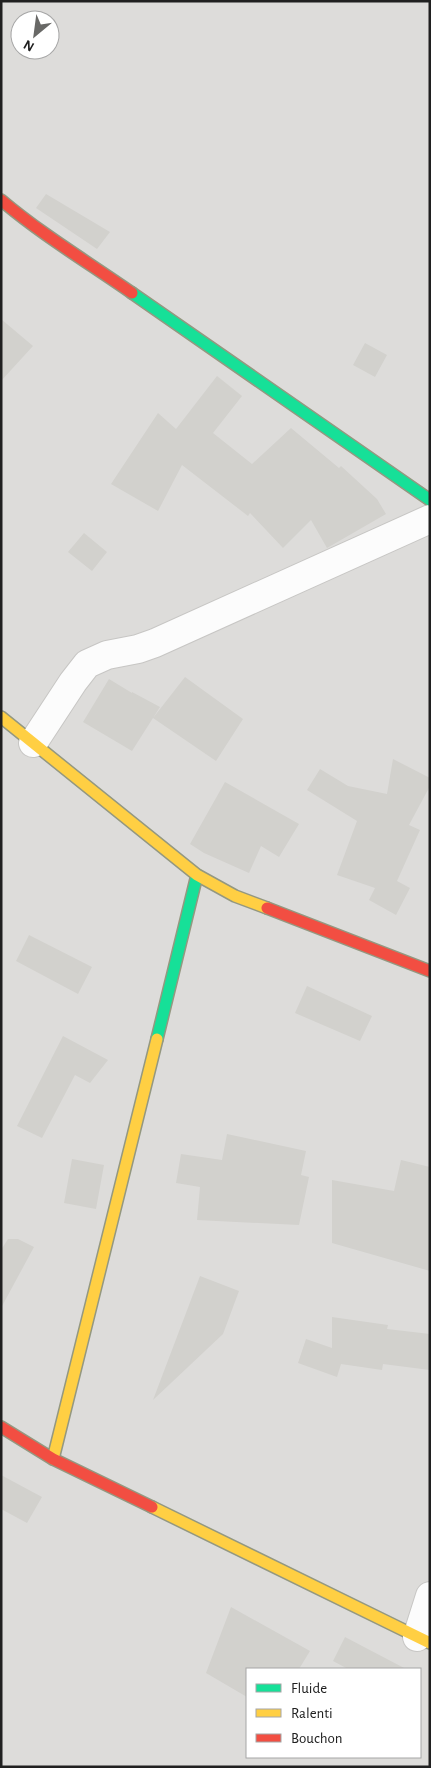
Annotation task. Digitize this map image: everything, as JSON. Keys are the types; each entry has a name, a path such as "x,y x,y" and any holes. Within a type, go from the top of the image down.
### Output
{"street":[{"path":"1,200 25,220 54,238 430,500"},
{"path":"33,743 87,664 107,654 138,649 155,643 430,519"},
{"path":"1,717 197,875 235,896 430,971"},
{"path":"53,1459 197,875"},
{"path":"1,1426 53,1459 423,1640 430,1596"}],"shaded area":[{"path":"1,1 430,1 430,1767 1,1767"}],"building":[{"path":"46,194 110,232 97,249 36,208"},
{"path":"1,319 33,346 1,381"},
{"path":"365,343 387,355 375,377 353,365"},
{"path":"217,376 242,396 213,433 252,464 291,428 339,468 341,466 377,499 386,514 327,548 311,520 283,548 250,513 248,516 182,465 158,511 111,484 158,413 176,429"},
{"path":"84,533 107,552 92,571 68,552"},
{"path":"185,677 243,719 216,761 153,718"},
{"path":"109,679 160,707 132,751 83,722"},
{"path":"393,759 430,778 430,786 409,825 420,830 397,881 410,888 396,915 369,900 375,888 337,875 357,821 307,790 320,769 348,786 387,794"},
{"path":"225,782 299,824 279,857 261,846 249,873 204,853 190,844"},
{"path":"29,935 92,967 78,994 16,961"},
{"path":"307,986 372,1016 360,1041 295,1013"},
{"path":"63,1036 108,1060 90,1083 75,1075 42,1138 17,1126"},
{"path":"227,1134 306,1151 301,1175 309,1177 299,1225 197,1220 200,1187 176,1183 181,1154 222,1160"},
{"path":"72,1159 104,1165 96,1209 64,1203"},
{"path":"401,1160 430,1167 430,1271 332,1243 332,1180 394,1191"},
{"path":"8,1239 18,1239 34,1247 1,1308 1,1250"},
{"path":"200,1276 239,1291 223,1334 153,1400"},
{"path":"332,1317 388,1325 387,1329 430,1334 430,1370 383,1364 382,1370 341,1364 337,1377 298,1363 306,1339 332,1348"},
{"path":"1,1475 42,1497 27,1523 1,1509"},
{"path":"231,1607 310,1651 300,1668 246,1668 246,1696 206,1673"},
{"path":"345,1637 404,1668 346,1668 333,1661"}],"traffic: fast":[{"path":"132,293 430,500"},
{"path":"157,1039 197,875"}],"traffic: slow":[{"path":"1,717 197,875 235,896 267,908"},
{"path":"53,1459 157,1039"},
{"path":"152,1507 430,1643"}],"traffic: jam":[{"path":"1,200 16,213 132,293"},
{"path":"267,908 430,971"},
{"path":"1,1427 53,1459 152,1507"}]}
